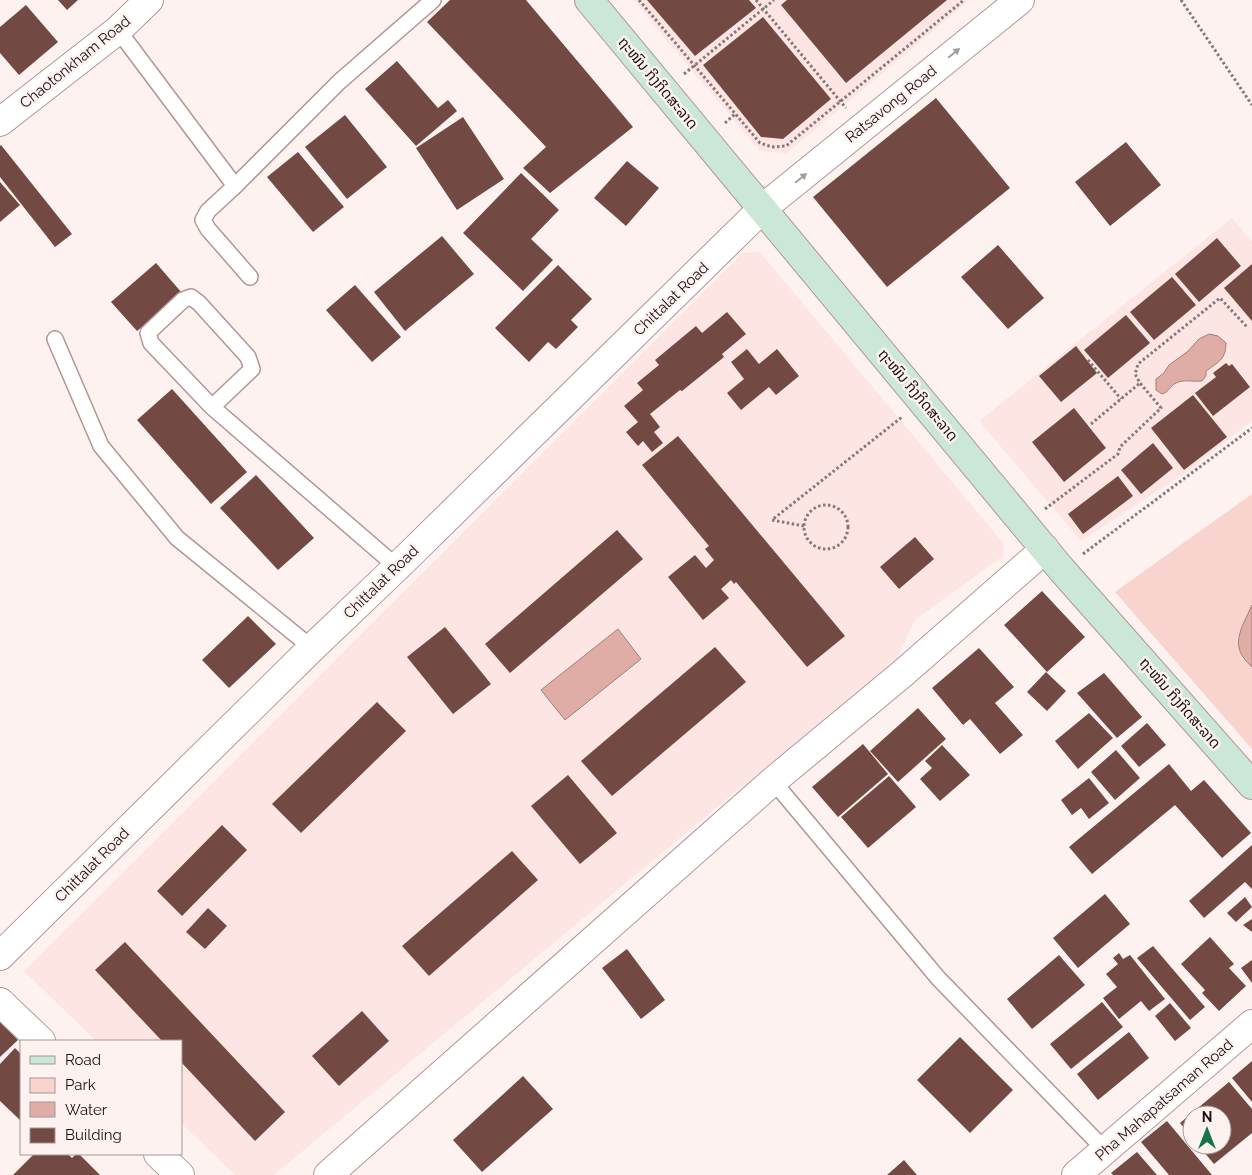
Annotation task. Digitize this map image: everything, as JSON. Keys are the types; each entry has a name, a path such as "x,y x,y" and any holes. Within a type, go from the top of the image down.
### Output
{"street":[{"name":"Chaotonkham Road","path":"0,122 118,30 150,0"},
{"name":"ຖະໜົນ ກິງກິດສະລາດ","path":"589,0 1062,570 1252,784"},
{"name":"Ratsavong Road","path":"763,208 1020,0"},
{"name":"Chittalat Road","path":"0,956 312,648 763,208"},
{"path":"328,1175 773,781 902,674 1045,549"},
{"path":"0,1002 40,1040"},
{"name":"Pha Mahapatsaman Road","path":"1076,1175 1252,1024"},
{"path":"159,1155 180,1175"}],"lane":[{"path":"250,277 208,230 204,220 208,211 339,82 433,0"},
{"path":"118,30 235,186"},
{"path":"212,407 252,368 248,357 200,303 191,297 183,300 148,334 151,343 212,407 397,567"},
{"path":"55,339 101,446 177,538 312,648"},
{"path":"773,781 938,978 1105,1150"}],"path":[{"path":"639,0 760,143 772,147 786,146 964,0"},
{"path":"756,0 840,102"},
{"path":"694,65 774,0"},
{"path":"1181,0 1252,105"},
{"path":"1025,525 1118,454 1120,447 1162,408 1140,383 1135,374 1138,364 1220,298 1246,328"},
{"path":"1088,360 1121,399"},
{"path":"1092,424 1140,383"},
{"path":"804,526 772,520 923,401"},
{"path":"1062,570 1252,428"},
{"path":"823,505 831,505 838,508 847,519 849,526 845,540 840,545 826,549 813,545 805,533 804,526 810,512 823,505"}],"shaded area":[{"path":"633,0 970,0 787,153 760,151"},
{"path":"1232,218 1252,242 1252,421 1187,472 1081,541 979,421"},
{"path":"760,252 1004,544 1003,556 915,620 897,658 274,1175 235,1175 182,1124 182,1040 95,1040 24,971 743,253"}],"green space":[{"path":"1252,494 1252,605 1237,639 1242,659 1252,667 1252,749 1115,592"}],"water":[{"path":"1209,334 1218,336 1226,343 1226,349 1223,357 1206,371 1206,376 1202,381 1179,382 1162,394 1156,390 1156,379 1164,373 1169,365 1187,352 1199,339"},
{"path":"1252,605 1252,667 1240,652 1239,638"},
{"path":"618,629 641,659 565,720 541,690"}],"building":[{"path":"58,0 78,0 67,10"},
{"path":"450,0 526,0 633,127 550,193 523,168 546,147 427,22"},
{"path":"647,0 749,0 756,8 695,56"},
{"path":"787,0 947,0 846,83 781,5"},
{"path":"26,5 58,42 19,75 0,53 0,27"},
{"path":"763,17 831,99 783,139 761,137 703,65"},
{"path":"397,61 438,108 448,100 457,111 416,146 365,89"},
{"path":"936,98 1010,188 887,287 813,197"},
{"path":"345,115 387,167 347,199 305,147"},
{"path":"463,117 504,179 457,210 416,148"},
{"path":"1126,142 1161,185 1110,226 1075,182"},
{"path":"1,145 72,234 55,247 0,177"},
{"path":"298,152 344,207 313,232 267,177"},
{"path":"627,161 659,188 626,226 594,198"},
{"path":"521,173 559,210 531,239 553,260 523,291 463,233"},
{"path":"0,182 20,205 0,222"},
{"path":"442,236 474,274 405,331 374,292"},
{"path":"1217,238 1241,266 1199,302 1175,274"},
{"path":"998,245 1044,298 1008,329 961,277"},
{"path":"156,263 182,293 137,331 111,302"},
{"path":"1252,264 1252,321 1224,288"},
{"path":"558,265 592,299 571,320 578,327 556,349 548,342 529,362 495,328"},
{"path":"1172,277 1196,305 1154,340 1130,312"},
{"path":"355,285 401,337 372,362 326,310"},
{"path":"727,312 746,334 722,354 724,357 650,414 660,427 654,432 663,443 652,452 643,441 638,446 626,432 638,422 624,406 643,390 637,383 659,365 655,360 696,326 702,333"},
{"path":"1126,315 1150,343 1108,378 1084,350"},
{"path":"1076,346 1097,373 1061,402 1039,376"},
{"path":"747,349 759,364 777,349 799,376 776,395 769,387 741,410 727,393 744,379 731,362"},
{"path":"1226,363 1229,366 1232,364 1250,387 1213,416 1195,393 1216,377 1213,373"},
{"path":"172,389 247,472 211,504 137,420"},
{"path":"1193,395 1227,437 1184,470 1151,428"},
{"path":"1074,408 1106,448 1064,482 1032,442"},
{"path":"678,436 845,636 807,667 736,582 734,584 731,580 721,589 729,598 703,620 668,577 695,555 706,568 714,560 705,549 709,546 642,465"},
{"path":"1153,443 1173,468 1141,494 1121,470"},
{"path":"256,475 314,538 278,570 220,508"},
{"path":"1118,476 1133,496 1083,534 1068,514"},
{"path":"617,530 643,559 510,673 485,644"},
{"path":"915,537 934,559 899,589 880,567"},
{"path":"1042,591 1085,637 1047,672 1004,625"},
{"path":"248,616 276,644 229,688 202,660"},
{"path":"445,627 491,684 453,714 407,657"},
{"path":"715,647 746,682 612,796 581,761"},
{"path":"979,648 1014,687 995,703 1023,735 1000,754 970,719 963,725 932,688"},
{"path":"1046,672 1066,691 1047,711 1027,692"},
{"path":"1104,673 1142,717 1117,738 1077,693"},
{"path":"377,702 406,731 301,833 272,804"},
{"path":"918,708 946,739 898,782 870,751"},
{"path":"1089,713 1113,738 1078,769 1055,741"},
{"path":"1147,723 1166,745 1139,767 1121,746"},
{"path":"863,744 888,774 838,817 812,787"},
{"path":"942,745 970,775 940,801 920,779 932,768 925,761"},
{"path":"1116,750 1140,778 1115,800 1091,772"},
{"path":"1169,764 1191,791 1204,780 1251,833 1222,858 1175,805 1092,874 1069,847"},
{"path":"568,775 617,833 580,864 531,806"},
{"path":"889,776 916,807 868,848 841,817"},
{"path":"1089,778 1109,803 1089,819 1081,808 1072,815 1061,800"},
{"path":"222,825 247,850 182,916 157,891"},
{"path":"1252,845 1252,889 1245,882 1204,918 1189,901"},
{"path":"512,851 538,880 429,976 402,946"},
{"path":"1105,894 1130,924 1078,968 1053,938"},
{"path":"1245,897 1252,907 1236,922 1227,913"},
{"path":"208,908 227,926 205,949 186,932"},
{"path":"1252,919 1252,932 1243,925"},
{"path":"1210,937 1234,964 1229,968 1246,986 1219,1011 1202,993 1205,990 1181,964"},
{"path":"125,942 285,1112 255,1141 182,1063 182,1040 161,1040 95,970"},
{"path":"1153,946 1205,1007 1190,1020 1137,958"},
{"path":"627,949 665,1000 641,1019 602,968"},
{"path":"1119,953 1123,959 1130,955 1165,999 1149,1011 1141,1001 1119,1019 1103,998 1117,987 1106,974 1118,964 1113,958"},
{"path":"1059,955 1085,985 1032,1029 1007,999"},
{"path":"1252,960 1252,983 1241,968"},
{"path":"1102,1002 1123,1027 1071,1069 1050,1044"},
{"path":"1170,1003 1191,1028 1175,1041 1155,1016"},
{"path":"362,1011 389,1041 339,1086 312,1056"},
{"path":"0,1022 18,1040 0,1057"},
{"path":"1129,1032 1149,1058 1098,1100 1077,1074"},
{"path":"960,1037 1013,1090 970,1133 917,1080"},
{"path":"15,1048 20,1053 20,1120 0,1101 0,1064"},
{"path":"1252,1061 1252,1102 1232,1078"},
{"path":"523,1076 553,1109 482,1172 453,1140"},
{"path":"1229,1082 1252,1109 1252,1133 1232,1149 1232,1105 1202,1105"},
{"path":"1167,1121 1182,1139 1182,1155 1195,1155 1212,1175 1169,1175 1141,1142"},
{"path":"1137,1152 1157,1175 1113,1175 1111,1173"},
{"path":"33,1155 69,1155 72,1158 75,1155 80,1155 100,1175 13,1175"},
{"path":"1206,1155 1225,1155 1214,1164"},
{"path":"904,1160 917,1175 887,1175"}]}
